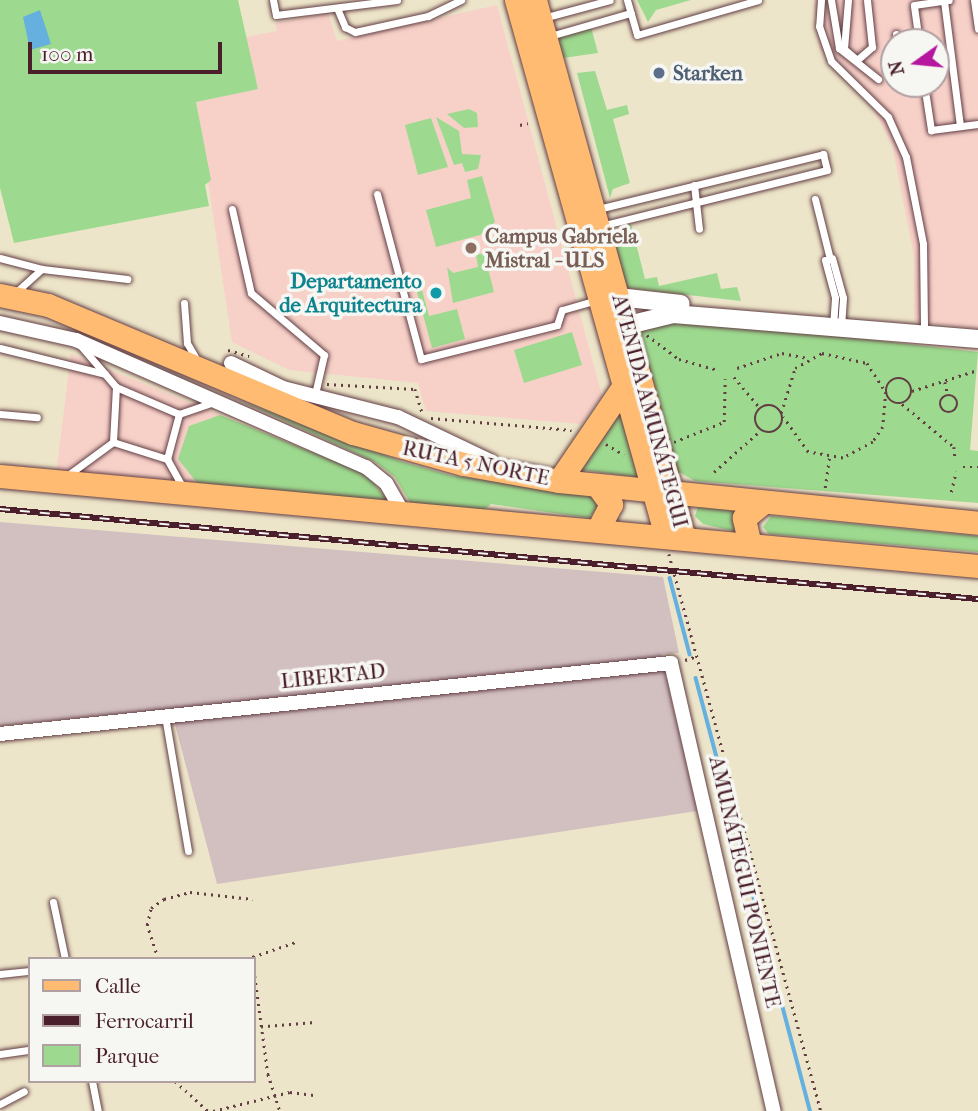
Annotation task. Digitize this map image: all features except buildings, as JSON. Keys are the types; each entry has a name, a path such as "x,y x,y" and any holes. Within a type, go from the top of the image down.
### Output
{"highway":[{"name":"RUTA 5 NORTE","path":"6,296 200,367 241,373 388,444 559,481 978,523"},
{"path":"559,481 623,387"},
{"path":"0,476 405,516 598,530 978,566"},
{"path":"597,485 611,510 598,530"},
{"path":"750,545 744,518 764,502"}],"main road":[{"name":"AVENIDA AMUNÁTEGUI","path":"515,0 587,221"},
{"name":"AVENIDA AMUNÁTEGUI","path":"541,18 607,304 623,387 662,492"},
{"name":"AVENIDA AMUNÁTEGUI","path":"607,304 628,330 662,492 675,538"}],"street":[{"path":"607,304 792,323"},
{"path":"628,330 666,313 978,339"},
{"path":"0,323 76,340 373,472 405,516"},
{"path":"241,373 405,420 522,475"},
{"name":"LIBERTAD","path":"0,734 671,663"},
{"name":"AMUNÁTEGUI PONIENTE","path":"671,663 774,1111"}],"lane":[{"path":"273,0 276,15 397,0"},
{"path":"337,8 345,27 355,32 428,16 461,0"},
{"path":"541,18 610,0"},
{"path":"627,0 637,35 758,0"},
{"path":"821,0 819,26 831,61 888,117 906,157 923,244 924,333"},
{"path":"831,0 839,48 878,79"},
{"path":"848,0 844,49 857,60 872,47 867,0"},
{"path":"917,28 914,5 946,0 960,126"},
{"path":"974,0 978,29"},
{"path":"541,18 631,13"},
{"path":"926,98 930,130 978,124"},
{"path":"823,154 827,170 697,201 587,221 694,185 823,154"},
{"path":"694,185 699,229"},
{"path":"377,194 421,359 557,325 562,310 607,304"},
{"path":"815,199 829,259 837,327"},
{"path":"232,209 251,293 324,355 315,394"},
{"path":"0,258 41,269 127,279"},
{"path":"6,296 41,269"},
{"path":"184,303 187,343 200,367"},
{"path":"76,340 116,387 179,414 218,401"},
{"path":"0,348 105,374"},
{"path":"113,442 116,387"},
{"path":"0,414 37,417"},
{"path":"179,414 167,459 186,494"},
{"path":"113,442 167,459"},
{"path":"59,482 113,442"},
{"path":"165,716 188,851"},
{"path":"53,902 65,957"},
{"path":"0,974 28,971"},
{"path":"0,1054 28,1050"},
{"path":"92,1083 98,1111"},
{"path":"0,1104 24,1091"}],"path":[{"path":"520,125 528,123"},
{"path":"628,330 644,333 690,364 718,370"},
{"path":"737,368 782,353 807,358 853,355 867,363 887,393 954,447 955,457"},
{"path":"714,472 760,430 776,432 782,415 786,382 807,358"},
{"path":"902,404 912,391 978,370"},
{"path":"734,377 760,408 782,415 794,441 829,458 859,453 873,442 883,427 887,393 898,379 912,391"},
{"path":"667,445 724,422 725,379"},
{"path":"945,382 948,396 957,403 949,413 940,404 948,396"},
{"path":"760,408 755,421 760,430"},
{"path":"825,488 829,458"},
{"path":"963,467 978,467"},
{"path":"951,492 956,472"},
{"path":"675,538 821,1111"},
{"path":"158,957 147,925 151,908 164,899 190,892 253,899"},
{"path":"254,957 296,942"},
{"path":"256,975 263,998 260,1027 272,1097 280,1111"},
{"path":"256,1027 315,1023"},
{"path":"178,1083 211,1111 272,1097 316,1095"}],"shaded area":[{"path":"814,0 978,0 978,329 914,321 914,256 892,145 870,102 819,48"},
{"name":"Campus Gabriela Mistral - ULS","path":"497,5 602,396 581,424 426,411 418,383 289,370 232,342 196,101 258,89 246,37 277,31 275,23 328,13 337,41"},
{"path":"71,354 220,415 189,426 198,484 56,474"},
{"path":"0,522 663,577 679,653 661,654 697,811 217,884 171,709 0,726"}],"green space":[{"path":"0,0 238,0 258,89 196,102 211,180 205,185 209,206 14,243 0,188"},
{"path":"637,0 691,0 656,10 648,22"},
{"path":"591,27 598,53 563,58 558,36"},
{"path":"595,71 607,110 627,105 629,114 613,119 630,183 613,189 610,198 577,73"},
{"path":"469,109 477,113 478,127 464,128 447,114"},
{"path":"436,117 459,131 462,154 481,155 478,169 465,172 462,163 454,165"},
{"path":"431,118 448,167 418,175 405,125"},
{"path":"482,176 495,222 480,235 436,247 426,210 471,198 467,180"},
{"path":"631,224 645,279 657,277 659,286 717,273 721,289 737,287 741,301 626,288 613,240 620,227"},
{"path":"484,253 494,292 453,303 447,267 453,273 478,267 476,255"},
{"path":"419,279 429,316 457,309 465,339 432,348 414,281"},
{"path":"659,316 978,352 970,450 978,451 978,503 695,481 672,468 634,331"},
{"path":"572,332 582,365 524,383 514,350"},
{"path":"238,400 403,462 453,476 594,492 601,503 589,518 491,504 483,511 411,504 395,477 375,462"},
{"path":"621,406 642,478 582,470"},
{"path":"220,415 366,474 390,502 198,484 178,459 189,426"},
{"path":"699,504 743,507 737,532 703,524 695,516"},
{"path":"771,516 978,536 978,552 769,534 763,527"}],"water":[{"path":"40,10 51,44 30,50 23,17"}],"waterway":[{"path":"670,578 690,654"},
{"path":"696,678 810,1111"}],"railway":[{"path":"0,509 978,599"}],"place":[{"name":"Starken","path":"659,73"},
{"name":"Campus Gabriela Mistral - ULS","path":"471,248"},
{"name":"Departamento de Arquitectura","path":"436,293"}]}
